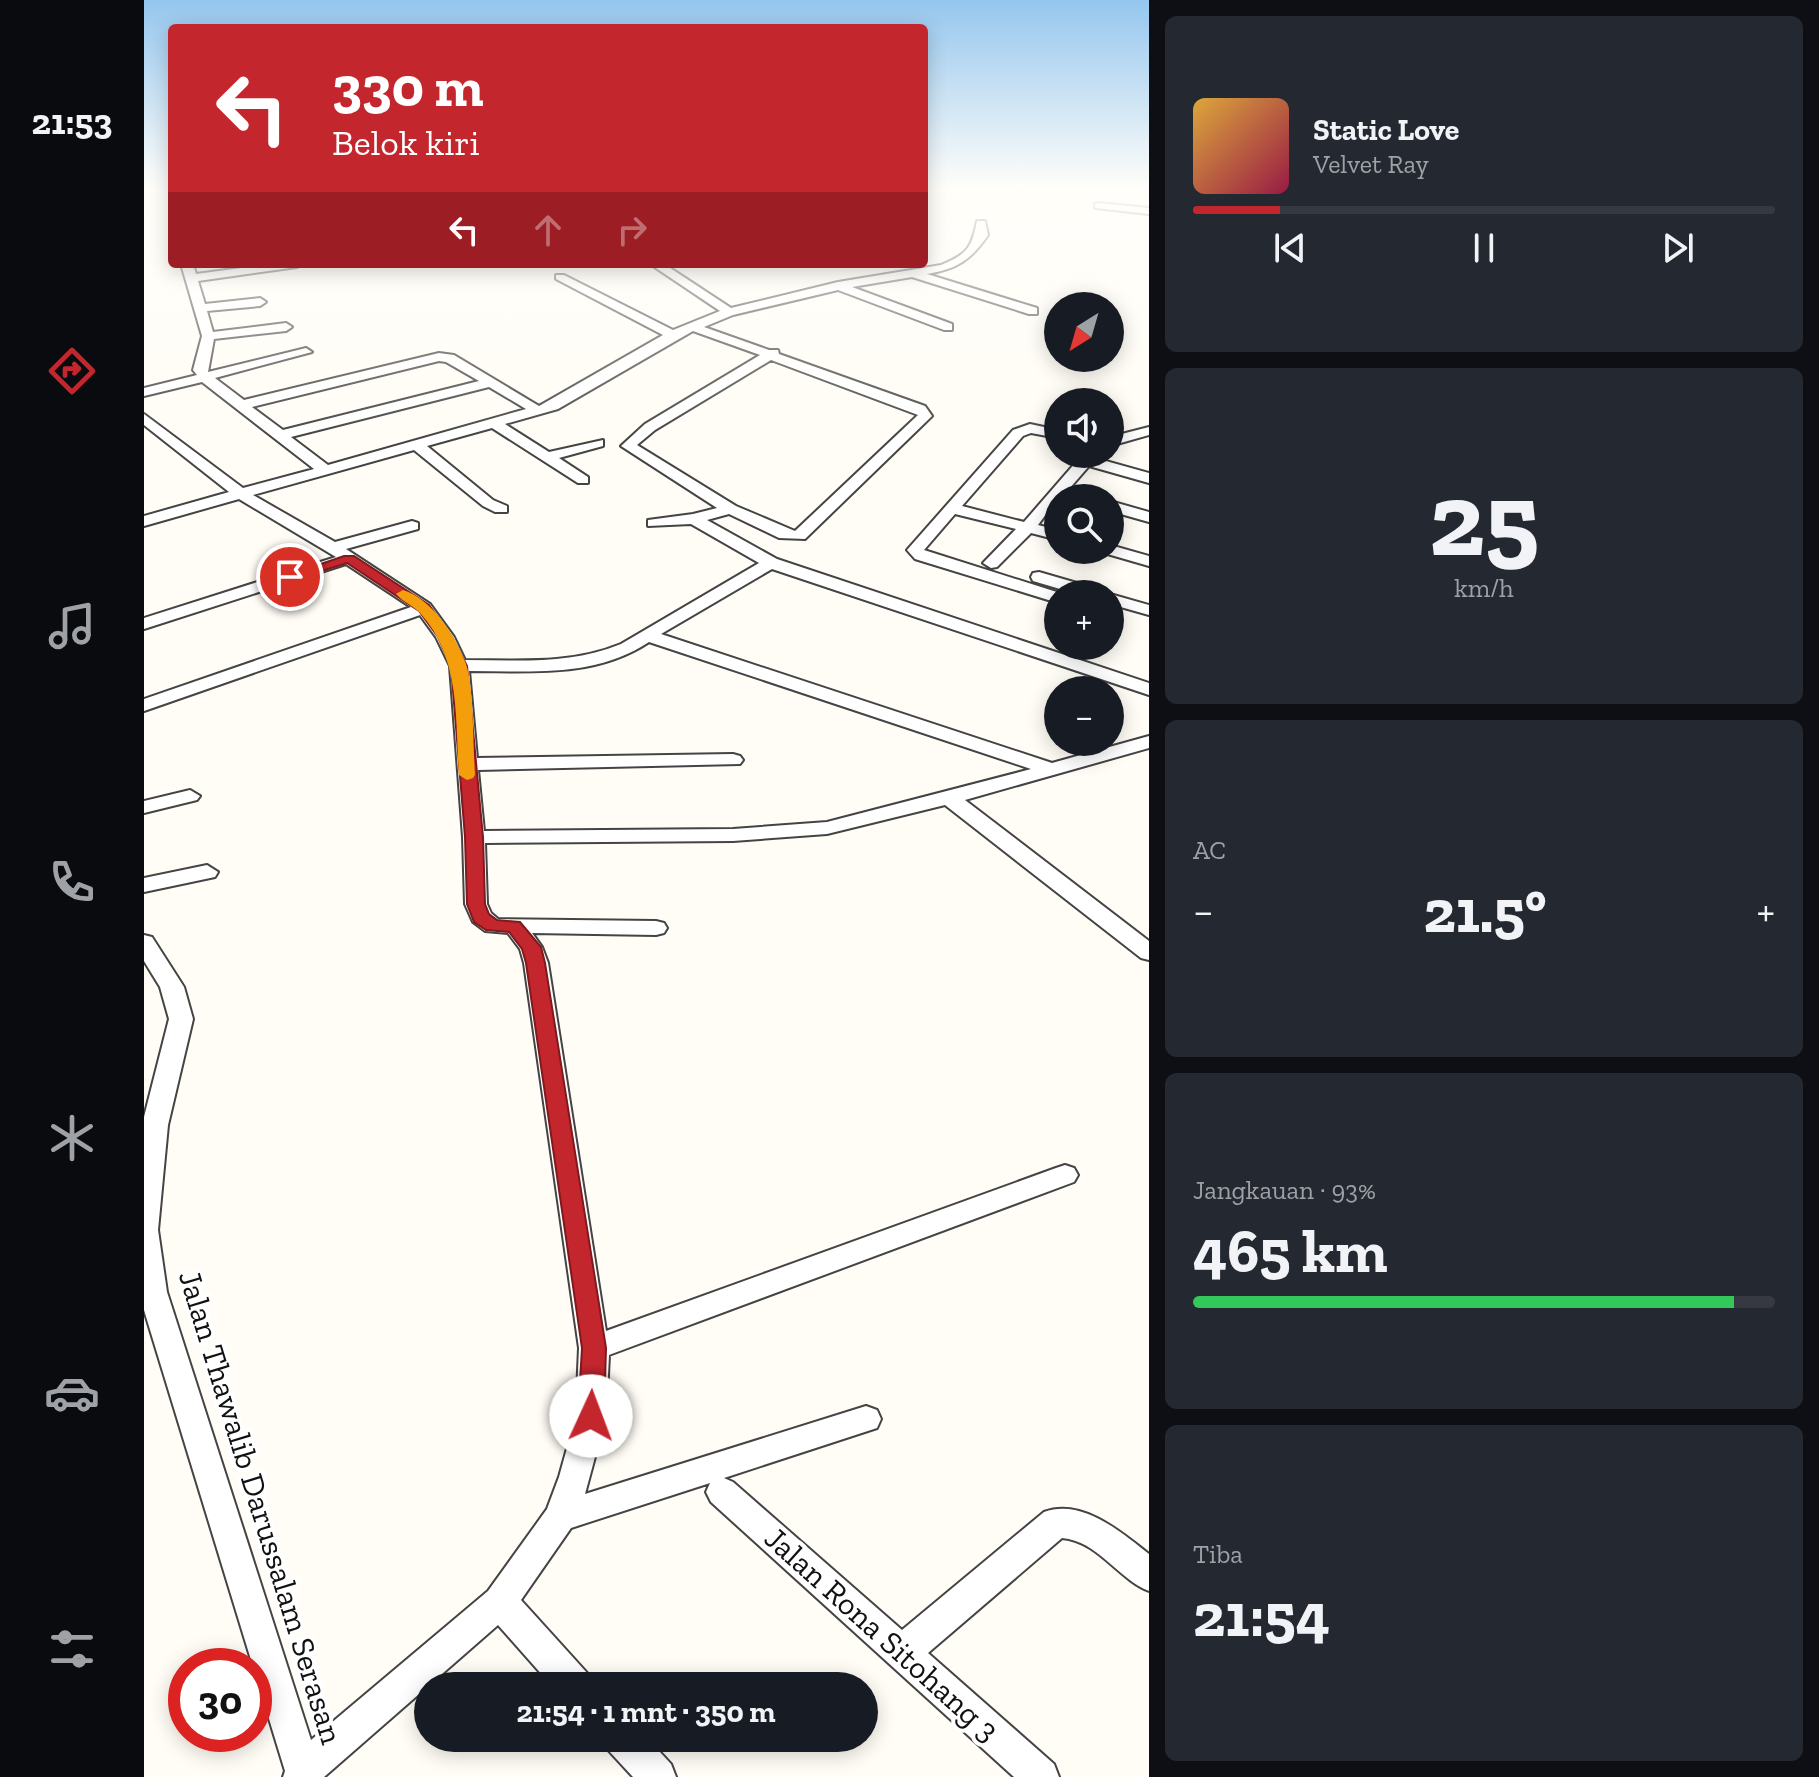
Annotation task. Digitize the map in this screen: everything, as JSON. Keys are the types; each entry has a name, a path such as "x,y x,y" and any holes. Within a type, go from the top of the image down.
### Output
{"street":[{"path":"188,271 202,308 208,336 200,370 325,470"},
{"path":"667,271 729,312"},
{"path":"144,521 553,406 672,335 729,312 838,286 929,271"},
{"path":"916,275 1033,311"},
{"path":"560,277 672,335"},
{"path":"838,286 948,327"},
{"path":"202,308 260,302"},
{"path":"208,336 286,327"},
{"path":"693,327 773,353 920,409 925,416 799,536 785,535 730,509 628,446 650,427 773,353"},
{"path":"144,392 306,352"},
{"path":"242,405 439,357 449,358 537,410"},
{"path":"282,435 489,383"},
{"path":"144,418 239,493 341,553 424,608 445,637 459,666 474,837 476,904 481,917 493,926 656,928"},
{"path":"494,423 583,480"},
{"path":"1044,431 1030,428 1018,433 918,543 916,553 1044,594"},
{"path":"1124,438 1149,431"},
{"path":"1128,437 1149,443"},
{"path":"545,457 598,443"},
{"path":"416,444 488,503 501,509"},
{"path":"1066,484 1079,468"},
{"path":"1120,468 1149,478"},
{"path":"951,508 1044,531"},
{"path":"654,523 694,519 730,509"},
{"path":"991,563 1044,509"},
{"path":"1124,510 1149,517"},
{"path":"694,519 771,563 1149,689"},
{"path":"144,624 412,526"},
{"path":"918,543 1048,580"},
{"path":"1124,554 1149,561"},
{"path":"459,666 585,663 633,646 771,563"},
{"path":"1124,603 1149,610"},
{"path":"144,705 424,608"},
{"path":"1124,618 1149,618"},
{"path":"647,635 1051,769"},
{"path":"474,837 780,833 827,828 949,798 1149,742"},
{"path":"466,764 733,760"},
{"path":"144,807 190,796"},
{"path":"949,798 1147,950"},
{"path":"144,885 207,872"},
{"path":"302,1774 500,1602 560,1517 575,1477 591,1416 594,1348 536,963 531,947 514,926"},
{"name":"Jalan Thawalib Darussalam Serasan","path":"144,942 172,987 181,1019 150,1124 144,1230 153,1292 302,1774"},
{"path":"594,1348 1065,1175"},
{"path":"560,1517 866,1419"},
{"name":"Jalan Rona Sitohang 3","path":"722,1492 1041,1777"},
{"path":"903,1652 1056,1523 1072,1522 1099,1536 1149,1575"},
{"path":"500,1602 562,1672"},
{"path":"635,1752 658,1777"}],"slow traffic":[{"path":"403,594 424,608 445,637 459,666 467,775"}],"route":[{"path":"290,577 349,558 424,608 445,637 459,666 474,837 476,904 481,917 493,926 514,926 531,947 536,963 594,1348 591,1416"}]}
